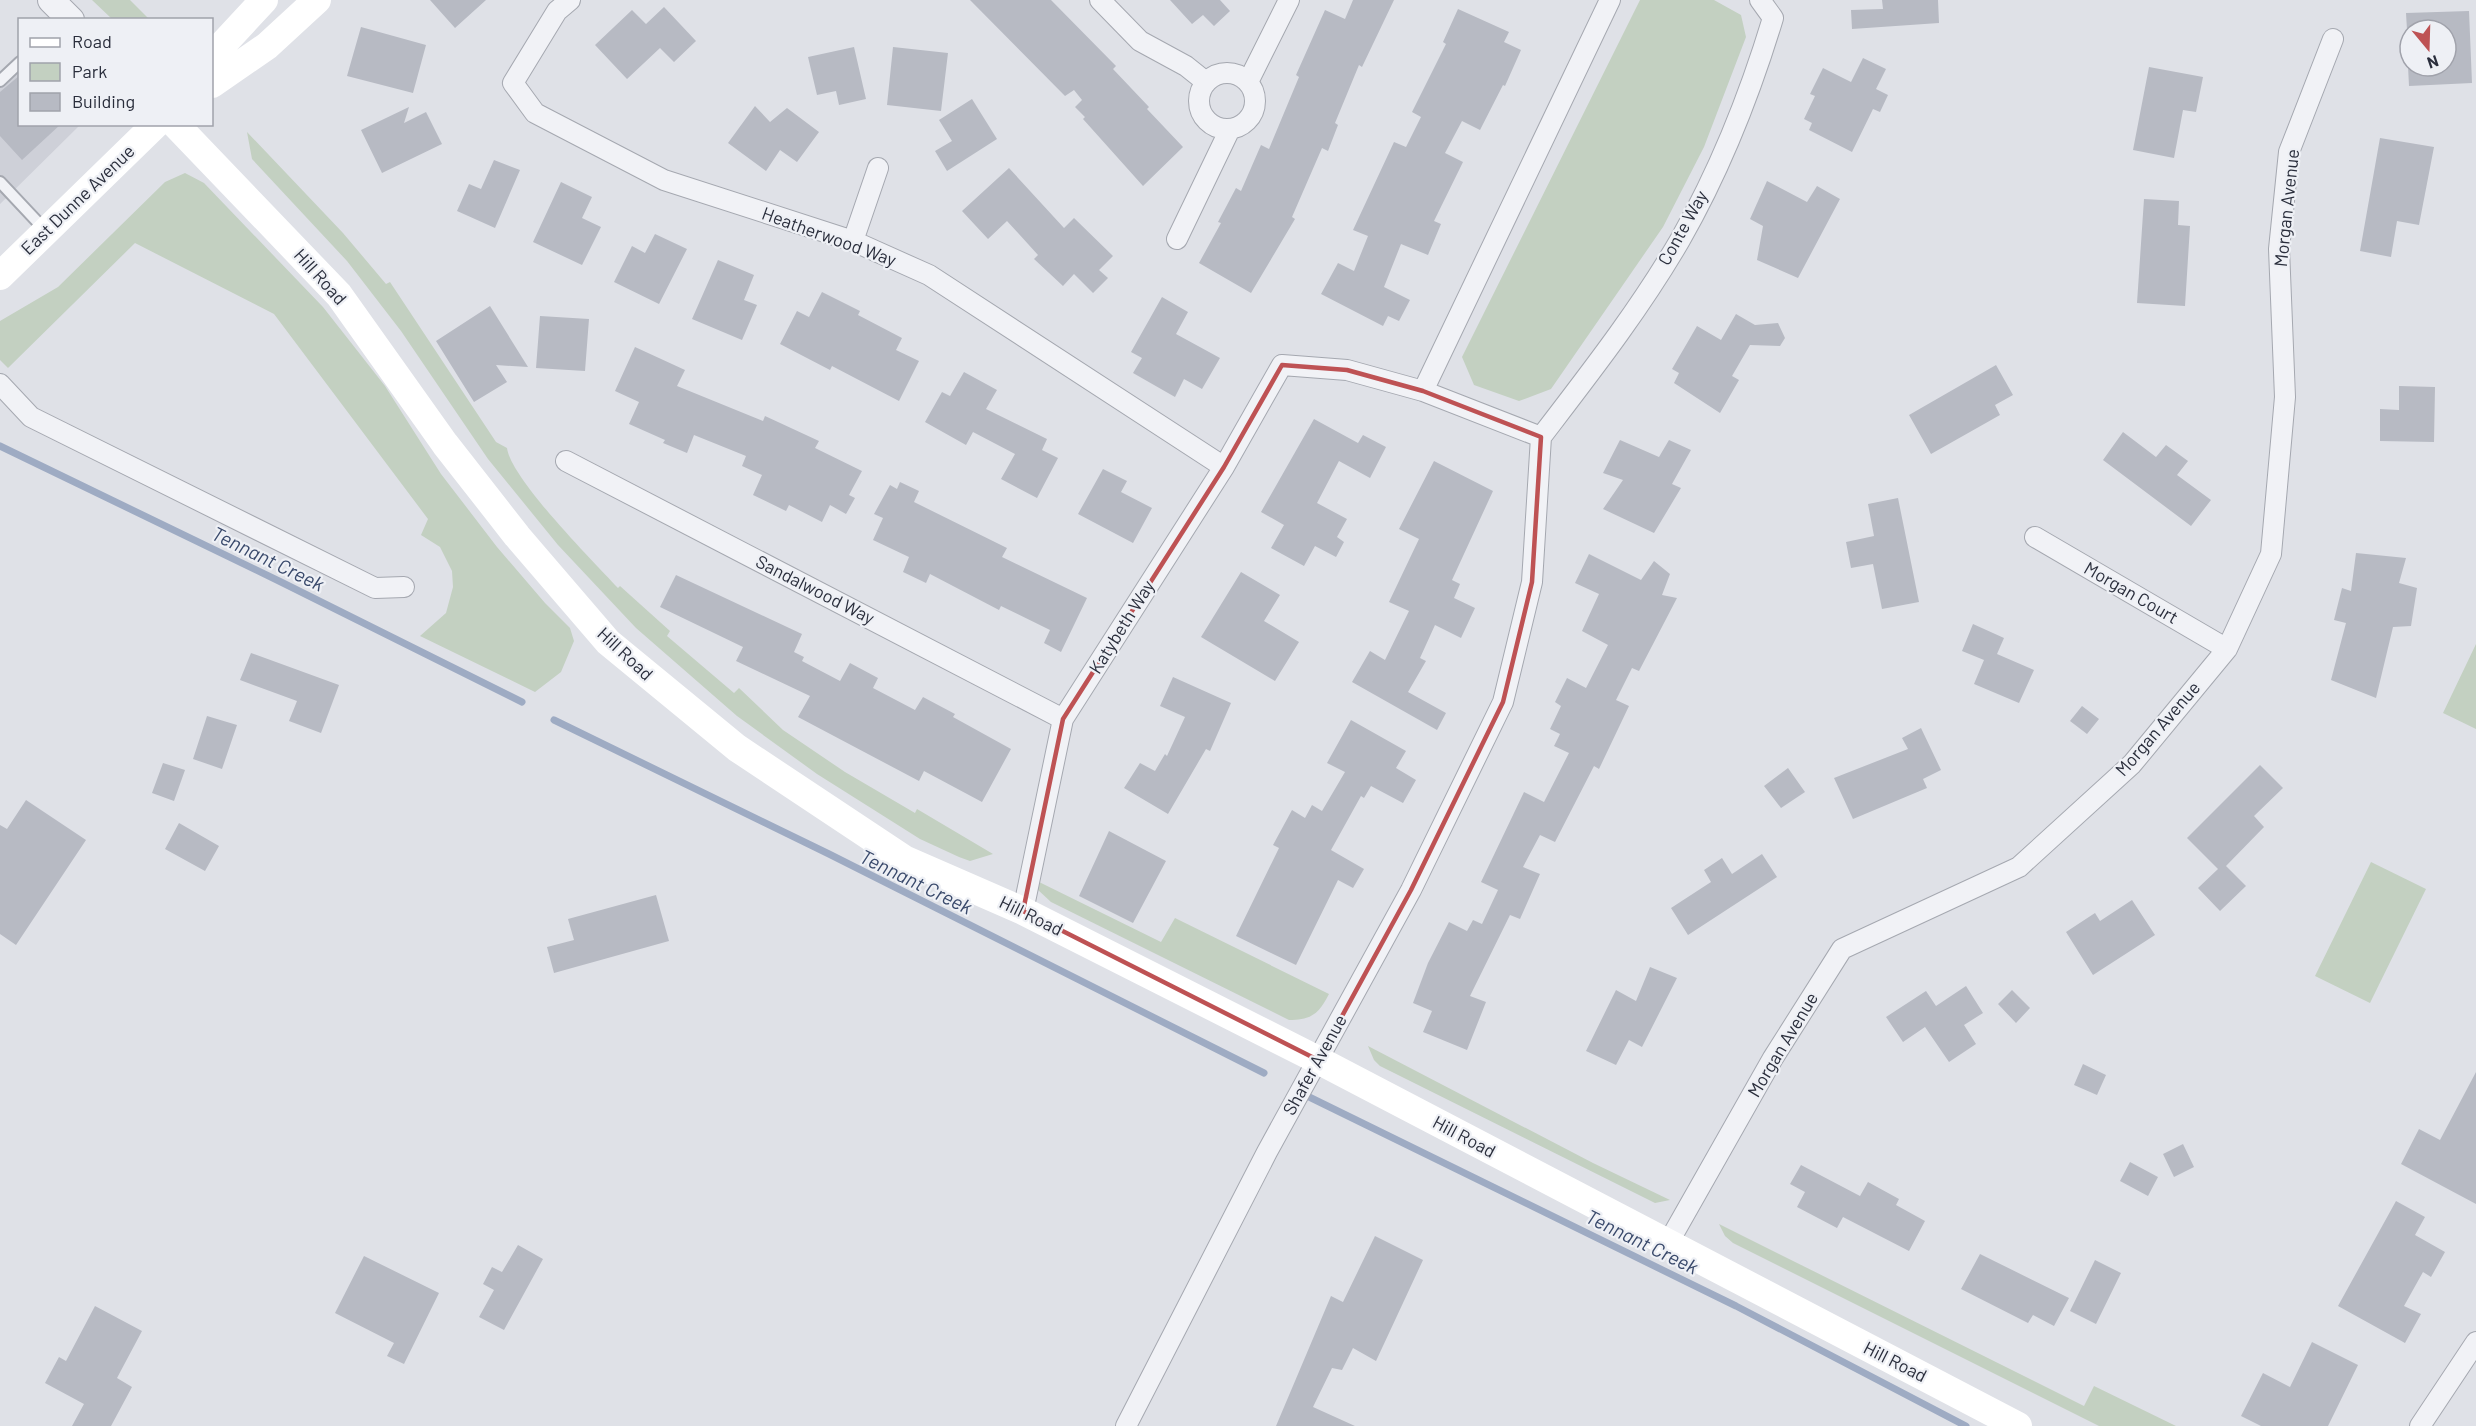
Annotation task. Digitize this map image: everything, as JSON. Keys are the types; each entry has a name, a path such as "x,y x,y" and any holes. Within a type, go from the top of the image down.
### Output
{"main road":[{"path":"213,55 264,0"},
{"path":"213,83 267,46 317,0"},
{"name":"East Dunne Avenue","path":"0,276 154,126"},
{"name":"Hill Road","path":"177,126 339,295 460,463 517,536 608,642 737,748 904,859 1023,911 1318,1060 1667,1245 2018,1426"}],"street":[{"name":"Heatherwood Way","path":"570,0 557,10 513,83 535,113 664,180 853,242 929,275 1224,467"},
{"path":"1101,0 1140,41 1186,66 1206,82"},
{"path":"1248,82 1289,0"},
{"path":"1542,437 1423,392 1610,0"},
{"name":"Conte Way","path":"1542,437 1601,358 1680,239 1737,125 1773,18 1760,0"},
{"name":"Morgan Avenue","path":"1667,1245 1773,1058 1842,949 2019,867 2132,764 2227,649 2271,554 2285,397 2278,249 2289,152 2332,39"},
{"path":"1232,73 1248,82 1254,97 1253,113 1239,126 1230,129 1211,124 1202,114 1200,93 1206,82 1214,76 1232,73"},
{"path":"1177,239 1230,129"},
{"path":"853,242 878,168"},
{"name":"Katybeth Way","path":"1023,911 1064,719 1224,467 1282,365 1347,370 1423,392"},
{"path":"0,384 31,417 375,588 404,587"},
{"name":"Shafer Avenue","path":"1126,1426 1267,1152 1411,890 1503,702 1532,582 1542,437"},
{"name":"Sandalwood Way","path":"566,461 1064,719"},
{"name":"Morgan Court","path":"2035,537 2227,649"},
{"path":"2420,1426 2476,1342"}],"lane":[{"path":"0,81 18,64"},
{"path":"0,182 46,231"}],"highlighted area":[{"path":"1282,365 1347,370 1423,391 1541,437 1532,582 1503,702 1411,890 1318,1060 1023,911 1063,719 1224,467"}],"shaded area":[{"path":"18,63 18,126 79,126 0,204 0,80"}],"green space":[{"path":"92,0 130,0 148,18 111,18"},
{"path":"1640,0 1714,0 1741,15 1746,37 1704,147 1663,227 1551,389 1519,401 1474,385 1462,357"},
{"path":"247,132 343,233 386,284 390,282 496,442 507,448 512,462 537,499 618,588 620,586 670,631 667,636 734,693 739,688 783,730 845,772 915,813 917,809 993,854 970,861 959,857 920,839 817,774 737,716 636,628 558,545 488,459 401,331 347,261 252,159"},
{"path":"185,173 204,183 323,307 385,386 441,474 497,547 545,603 570,628 574,641 561,672 535,692 420,636 446,613 453,587 452,571 440,547 421,535 428,519 274,314 135,243 8,368 0,360 0,321 58,287 165,182"},
{"path":"2476,644 2476,729 2443,713"},
{"path":"2371,862 2426,889 2370,1003 2315,976"},
{"path":"1035,880 1161,942 1175,918 1329,994 1314,1014 1303,1019 1289,1020 1051,902 1037,889"},
{"path":"1368,1046 1593,1163 1670,1200 1655,1203 1380,1066 1374,1060"},
{"path":"1719,1224 2084,1406 2094,1386 2176,1426 2099,1426 1733,1243 1725,1236"}],"building":[{"path":"430,0 486,0 455,28"},
{"path":"970,0 1051,0 1116,66 1113,69 1183,147 1143,186 1083,119 1085,117 1075,107 1082,100 1074,90 1065,96"},
{"path":"1170,0 1220,0 1230,11 1214,26 1203,15 1192,24"},
{"path":"1353,0 1394,0 1362,67 1359,65 1335,123 1338,125 1328,151 1322,148 1292,217 1295,219 1251,293 1199,263 1221,223 1218,222 1236,188 1241,191 1261,145 1269,149 1299,77 1296,75 1325,10 1345,19"},
{"path":"1882,0 1938,0 1939,23 1852,29 1851,10 1883,9"},
{"path":"664,7 696,41 674,62 660,48 627,79 595,45 632,10 646,24"},
{"path":"1458,9 1509,32 1504,42 1521,50 1505,86 1503,85 1480,130 1462,121 1445,153 1463,162 1434,221 1441,224 1428,255 1401,244 1384,287 1410,300 1399,321 1388,316 1383,326 1321,294 1338,263 1354,271 1368,236 1353,230 1394,142 1406,147 1421,117 1412,112 1446,44 1443,42"},
{"path":"2469,11 2472,83 2409,86 2409,78 2458,78 2458,18 2406,18 2406,13"},
{"path":"361,27 426,45 413,93 347,76"},
{"path":"854,47 866,99 839,105 836,91 817,95 808,57"},
{"path":"893,47 948,53 941,111 887,105"},
{"path":"1863,58 1886,69 1876,89 1888,95 1880,112 1873,109 1852,152 1809,130 1812,123 1804,119 1815,96 1810,94 1823,68 1851,82"},
{"path":"2149,67 2203,77 2196,112 2183,110 2174,158 2133,150"},
{"path":"18,77 18,126 59,126 22,160 0,136 0,92"},
{"path":"972,99 997,139 947,171 935,151 952,141 939,120"},
{"path":"755,106 770,122 787,108 819,132 797,162 780,150 766,171 728,143"},
{"path":"409,107 404,123 426,112 442,144 382,173 361,130"},
{"path":"2380,138 2434,147 2419,225 2397,221 2391,257 2360,251"},
{"path":"494,160 520,170 495,228 457,211 469,184 481,189"},
{"path":"1009,168 1064,228 1074,218 1113,256 1099,270 1108,278 1093,293 1074,274 1063,286 1034,259 1038,255 1007,221 988,239 962,211"},
{"path":"1767,181 1807,202 1817,186 1840,199 1798,278 1757,260 1763,226 1750,219"},
{"path":"561,182 592,197 582,218 601,227 582,265 533,242"},
{"path":"2144,199 2179,201 2178,225 2190,226 2185,306 2137,303"},
{"path":"655,234 687,249 659,304 614,282 632,246 645,253"},
{"path":"718,260 754,275 744,300 757,305 742,340 692,319"},
{"path":"822,292 860,311 858,315 902,338 896,350 919,361 899,401 832,366 830,370 780,344 797,311 809,317"},
{"path":"1162,297 1188,312 1176,334 1220,358 1202,389 1184,379 1175,397 1133,373 1142,358 1131,352"},
{"path":"490,306 528,367 496,365 507,382 474,402 436,341"},
{"path":"1736,314 1755,325 1778,323 1785,338 1780,346 1750,345 1732,376 1739,380 1720,413 1674,383 1679,373 1672,369 1697,326 1721,340"},
{"path":"540,316 589,319 585,371 536,368"},
{"path":"635,347 685,370 677,386 763,421 765,416 819,441 815,448 862,471 849,495 855,498 846,514 830,505 822,522 789,505 786,511 753,495 762,475 742,466 746,456 694,435 687,453 629,424 639,402 615,391"},
{"path":"1996,365 2013,395 1995,405 2000,415 1931,454 1909,415"},
{"path":"964,372 997,390 986,409 1047,439 1042,450 1058,458 1037,498 1001,479 1015,454 973,432 966,445 925,422 942,392 950,396"},
{"path":"2399,386 2435,387 2434,442 2380,441 2380,409 2399,410"},
{"path":"1314,419 1358,443 1363,435 1386,447 1370,478 1339,461 1317,503 1347,519 1337,537 1344,542 1336,557 1315,546 1304,566 1271,548 1284,525 1261,512"},
{"path":"2123,432 2156,457 2166,445 2188,461 2177,475 2211,500 2191,526 2103,460"},
{"path":"1620,440 1659,457 1669,440 1691,450 1672,484 1681,488 1654,533 1603,509 1623,480 1603,473"},
{"path":"1434,461 1493,491 1452,580 1460,584 1454,598 1475,608 1461,638 1435,625 1420,658 1426,661 1408,692 1446,713 1437,730 1352,682 1370,651 1385,660 1409,611 1389,602 1419,539 1399,529"},
{"path":"1103,469 1127,481 1121,492 1152,508 1133,543 1078,514"},
{"path":"900,482 919,491 914,502 1007,548 1002,557 1087,598 1061,652 1044,643 1050,630 1001,606 999,610 930,574 926,583 903,572 909,557 873,540 883,518 874,514 890,485 897,489"},
{"path":"1898,498 1919,602 1882,609 1873,564 1851,568 1846,542 1874,536 1868,504"},
{"path":"2356,553 2406,558 2399,583 2417,588 2411,626 2393,627 2376,698 2331,680 2346,623 2334,620 2342,588 2351,591"},
{"path":"1589,554 1641,580 1654,561 1670,574 1662,595 1677,598 1639,671 1632,668 1616,700 1629,706 1599,769 1594,766 1555,842 1540,835 1523,867 1540,874 1520,919 1510,915 1470,996 1486,1002 1467,1050 1423,1032 1432,1011 1413,1003 1428,963 1449,922 1467,931 1473,920 1482,924 1498,890 1481,882 1524,792 1544,802 1569,753 1554,746 1560,734 1550,729 1561,706 1555,702 1567,678 1586,688 1608,645 1582,631 1599,594 1575,583"},
{"path":"1241,572 1280,595 1264,621 1299,642 1275,681 1201,637"},
{"path":"676,575 802,634 794,652 804,657 802,661 840,681 850,663 878,678 873,688 915,710 923,697 955,714 953,717 1011,749 982,802 924,771 919,781 798,717 810,696 736,661 743,647 660,607"},
{"path":"1973,624 2004,638 1997,654 2034,670 2019,703 1974,684 1984,660 1962,651"},
{"path":"251,653 339,685 321,733 289,721 297,701 240,680"},
{"path":"1173,677 1231,703 1210,751 1206,749 1168,814 1124,788 1140,763 1155,771 1165,754 1167,756 1185,717 1160,706"},
{"path":"2082,706 2099,719 2087,734 2070,721"},
{"path":"207,716 237,725 222,769 193,759"},
{"path":"1351,720 1406,751 1396,768 1416,780 1403,803 1371,786 1364,798 1361,796 1331,850 1364,869 1353,888 1338,880 1296,965 1236,936 1279,848 1273,845 1292,810 1305,818 1312,805 1322,811 1345,772 1327,763"},
{"path":"1921,728 1941,770 1923,779 1927,788 1853,819 1834,778 1908,749 1902,738"},
{"path":"163,763 185,770 174,801 152,793"},
{"path":"2260,765 2283,788 2254,816 2264,827 2226,866 2246,886 2220,911 2198,888 2218,869 2187,838"},
{"path":"1788,768 1805,792 1781,808 1764,786"},
{"path":"26,800 86,840 16,945 0,934 0,825 7,829"},
{"path":"179,823 219,846 205,871 165,849"},
{"path":"1109,831 1166,861 1133,923 1079,896"},
{"path":"1762,854 1777,877 1688,935 1671,908 1711,882 1704,870 1722,858 1732,874"},
{"path":"656,895 669,941 554,973 547,947 574,940 568,919"},
{"path":"2132,900 2155,935 2093,975 2066,932 2095,913 2100,921"},
{"path":"1650,967 1677,978 1642,1047 1629,1040 1616,1065 1586,1051 1616,990 1636,1001"},
{"path":"1966,986 1983,1013 1964,1025 1976,1044 1949,1062 1925,1027 1903,1042 1886,1017 1926,991 1936,1006"},
{"path":"2012,990 2030,1008 2016,1023 1998,1004"},
{"path":"2083,1064 2106,1075 2097,1095 2074,1085"},
{"path":"2476,1072 2476,1204 2401,1164 2419,1129 2440,1140"},
{"path":"2183,1144 2194,1167 2174,1177 2163,1154"},
{"path":"2130,1162 2158,1177 2148,1196 2120,1181"},
{"path":"1801,1165 1860,1196 1868,1182 1899,1199 1896,1205 1925,1221 1909,1251 1843,1217 1837,1228 1797,1207 1805,1192 1790,1184"},
{"path":"2396,1201 2425,1217 2415,1235 2445,1252 2431,1277 2423,1272 2404,1306 2421,1314 2405,1343 2338,1306"},
{"path":"1375,1236 1423,1260 1376,1361 1353,1348 1342,1370 1332,1368 1313,1407 1355,1426 1276,1426 1331,1296 1343,1302"},
{"path":"518,1245 543,1259 504,1330 479,1317 494,1290 483,1284 492,1267 502,1272"},
{"path":"1980,1254 2069,1298 2054,1326 2033,1315 2028,1323 1961,1289"},
{"path":"364,1256 439,1293 404,1364 387,1356 394,1343 335,1313"},
{"path":"2095,1260 2121,1273 2096,1324 2070,1311"},
{"path":"95,1306 142,1331 117,1378 132,1387 111,1426 72,1426 84,1404 45,1383 59,1357 66,1361"},
{"path":"2312,1342 2358,1365 2328,1426 2261,1426 2241,1416 2263,1373 2290,1387"}],"waterway":[{"name":"Tennant Creek","path":"0,446 522,702"},
{"name":"Tennant Creek","path":"554,720 829,854 1264,1073"},
{"name":"Tennant Creek","path":"1301,1093 1736,1306 1966,1426"}]}
